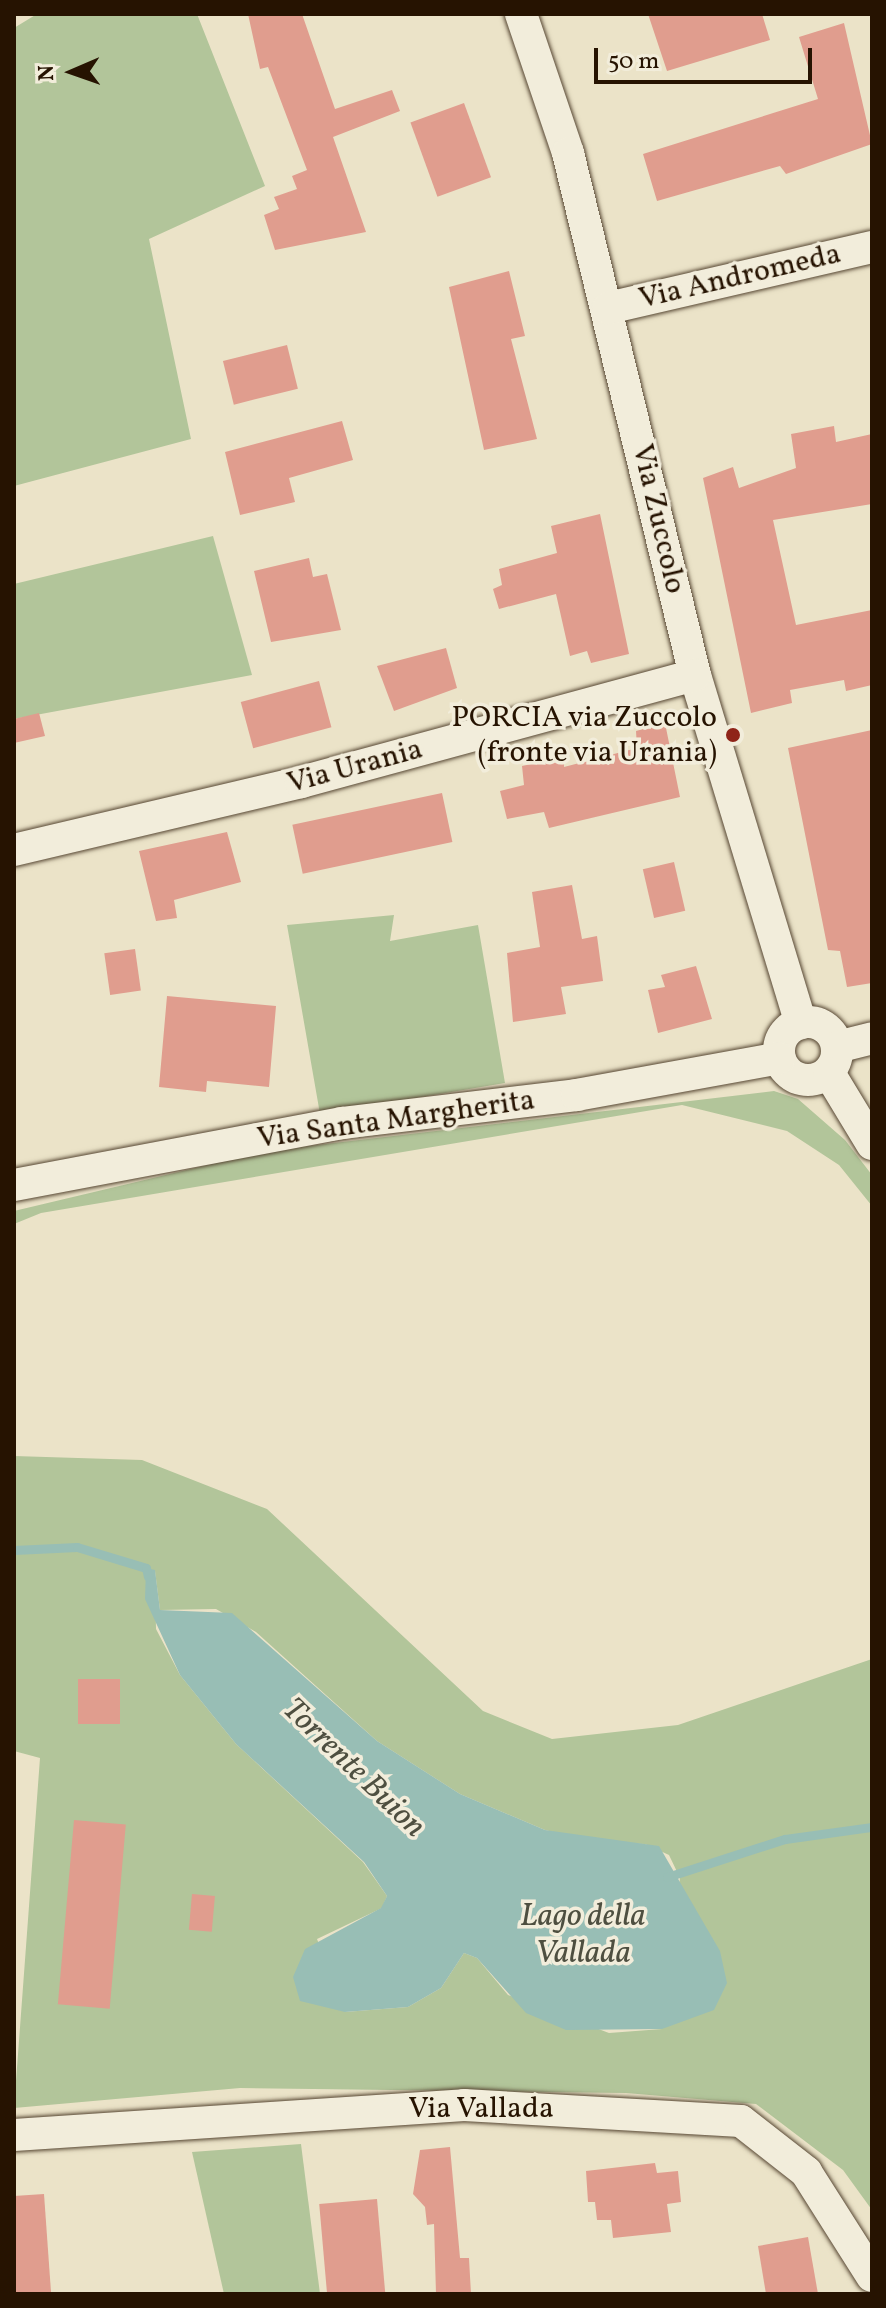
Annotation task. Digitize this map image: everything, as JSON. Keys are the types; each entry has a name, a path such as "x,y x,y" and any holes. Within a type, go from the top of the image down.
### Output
{"street":[{"name":"Via Zuccolo","path":"521,14 568,153 695,675 801,1023"},
{"name":"Via Andromeda","path":"608,308 872,247"},
{"name":"Via Urania","path":"14,850 301,782 695,675"},
{"path":"872,1038 833,1060 803,1081 780,1058 784,1035 801,1023 826,1028 833,1060 872,1144"},
{"name":"Via Santa Margherita","path":"14,1185 342,1123 577,1095 780,1058"},
{"name":"Via Vallada","path":"14,2135 464,2105 741,2121 806,2172 872,2276"}],"green space":[{"path":"37,14 197,14 265,186 149,239 191,439 14,486 14,28"},
{"path":"213,536 252,675 14,719 14,584"},
{"path":"394,915 390,941 478,925 505,1083 320,1114 287,925"},
{"path":"774,1091 798,1099 845,1140 872,1175 872,1206 839,1165 787,1131 682,1105 41,1213 14,1224 14,1211 266,1151"},
{"path":"14,1456 142,1460 267,1509 483,1711 552,1739 678,1725 872,1659 872,2210 843,2170 756,2104 626,2093 240,2088 14,2108 40,1758 14,1751","holes":["155,1571 160,1610 216,1609 256,1632 377,1741 460,1794 545,1830 600,1843 645,1844 669,1855 680,1878 662,2029 609,2033 508,1995 477,1958 464,1953 441,1988 408,2007 345,2012 317,1939 382,1908 387,1896 363,1862 236,1744 180,1675 156,1629"]},
{"path":"301,2144 320,2294 224,2294 192,2152"}],"water":[{"name":"Lago della Vallada","path":"146,1568 155,1570 160,1610 232,1613 377,1741 460,1794 545,1830 659,1846 720,1951 727,1983 714,2010 662,2029 566,2030 526,2013 477,1958 464,1953 441,1988 408,2007 345,2012 300,2001 293,1977 305,1949 381,1908 387,1896 364,1862 236,1744 180,1675 145,1599"}],"building":[{"path":"248,14 302,14 335,109 392,90 400,111 333,137 366,232 275,250 264,215 279,209 274,197 297,189 292,176 307,170 268,67 260,69"},
{"path":"648,14 762,14 770,40 667,71"},
{"path":"844,23 872,144 786,174 780,166 657,201 643,154 818,99 799,37"},
{"path":"464,103 491,177 437,197 410,122"},
{"path":"509,271 525,336 511,339 537,439 484,450 449,287"},
{"path":"287,345 298,389 234,405 223,361"},
{"path":"342,421 353,460 289,478 295,502 240,515 225,452"},
{"path":"834,426 836,442 872,434 872,504 773,520 796,625 872,610 872,685 846,691 844,680 790,690 792,703 751,713 703,478 733,467 739,488 796,468 791,434"},
{"path":"600,514 629,654 591,663 587,651 570,656 556,594 499,609 493,589 502,585 499,569 557,553 551,526"},
{"path":"309,558 313,577 327,574 341,630 271,642 254,571"},
{"path":"446,648 457,688 394,711 377,666"},
{"path":"319,681 331,727 253,748 241,702"},
{"path":"39,713 45,736 14,743 14,719"},
{"path":"665,723 680,797 549,828 544,812 507,819 500,791 524,785 522,766 564,757 564,767 637,748 636,731"},
{"path":"872,730 872,983 847,987 840,951 828,950 788,748"},
{"path":"442,793 452,842 303,874 292,825"},
{"path":"227,832 241,882 174,900 177,918 156,921 139,851"},
{"path":"674,862 685,911 654,918 643,869"},
{"path":"572,885 582,939 597,936 603,981 561,987 566,1014 513,1022 507,953 540,947 532,892"},
{"path":"135,949 141,991 110,995 104,953"},
{"path":"696,966 712,1019 658,1033 648,990 665,987 661,975"},
{"path":"167,996 276,1006 269,1087 207,1081 206,1092 159,1087"},
{"path":"78,1679 120,1679 120,1724 78,1724"},
{"path":"74,1820 126,1825 110,2009 58,2004"},
{"path":"192,1894 215,1896 212,1932 189,1930"},
{"path":"450,2147 460,2258 469,2258 471,2294 436,2294 434,2224 427,2225 425,2207 413,2194 420,2150"},
{"path":"655,2163 657,2173 678,2171 681,2202 667,2204 671,2232 613,2238 611,2220 597,2220 595,2202 588,2202 586,2171"},
{"path":"44,2194 51,2292 14,2294 14,2196"},
{"path":"377,2199 385,2294 327,2294 319,2204"},
{"path":"808,2237 818,2294 766,2294 758,2246"}],"waterway":[{"name":"Torrente Buion","path":"14,1550 77,1547 146,1568 148,1577"},
{"name":"Torrente Buion","path":"667,1877 785,1839 872,1827"}],"place":[{"name":"PORCIA via Zuccolo (fronte via Urania)","path":"733,735"}]}
